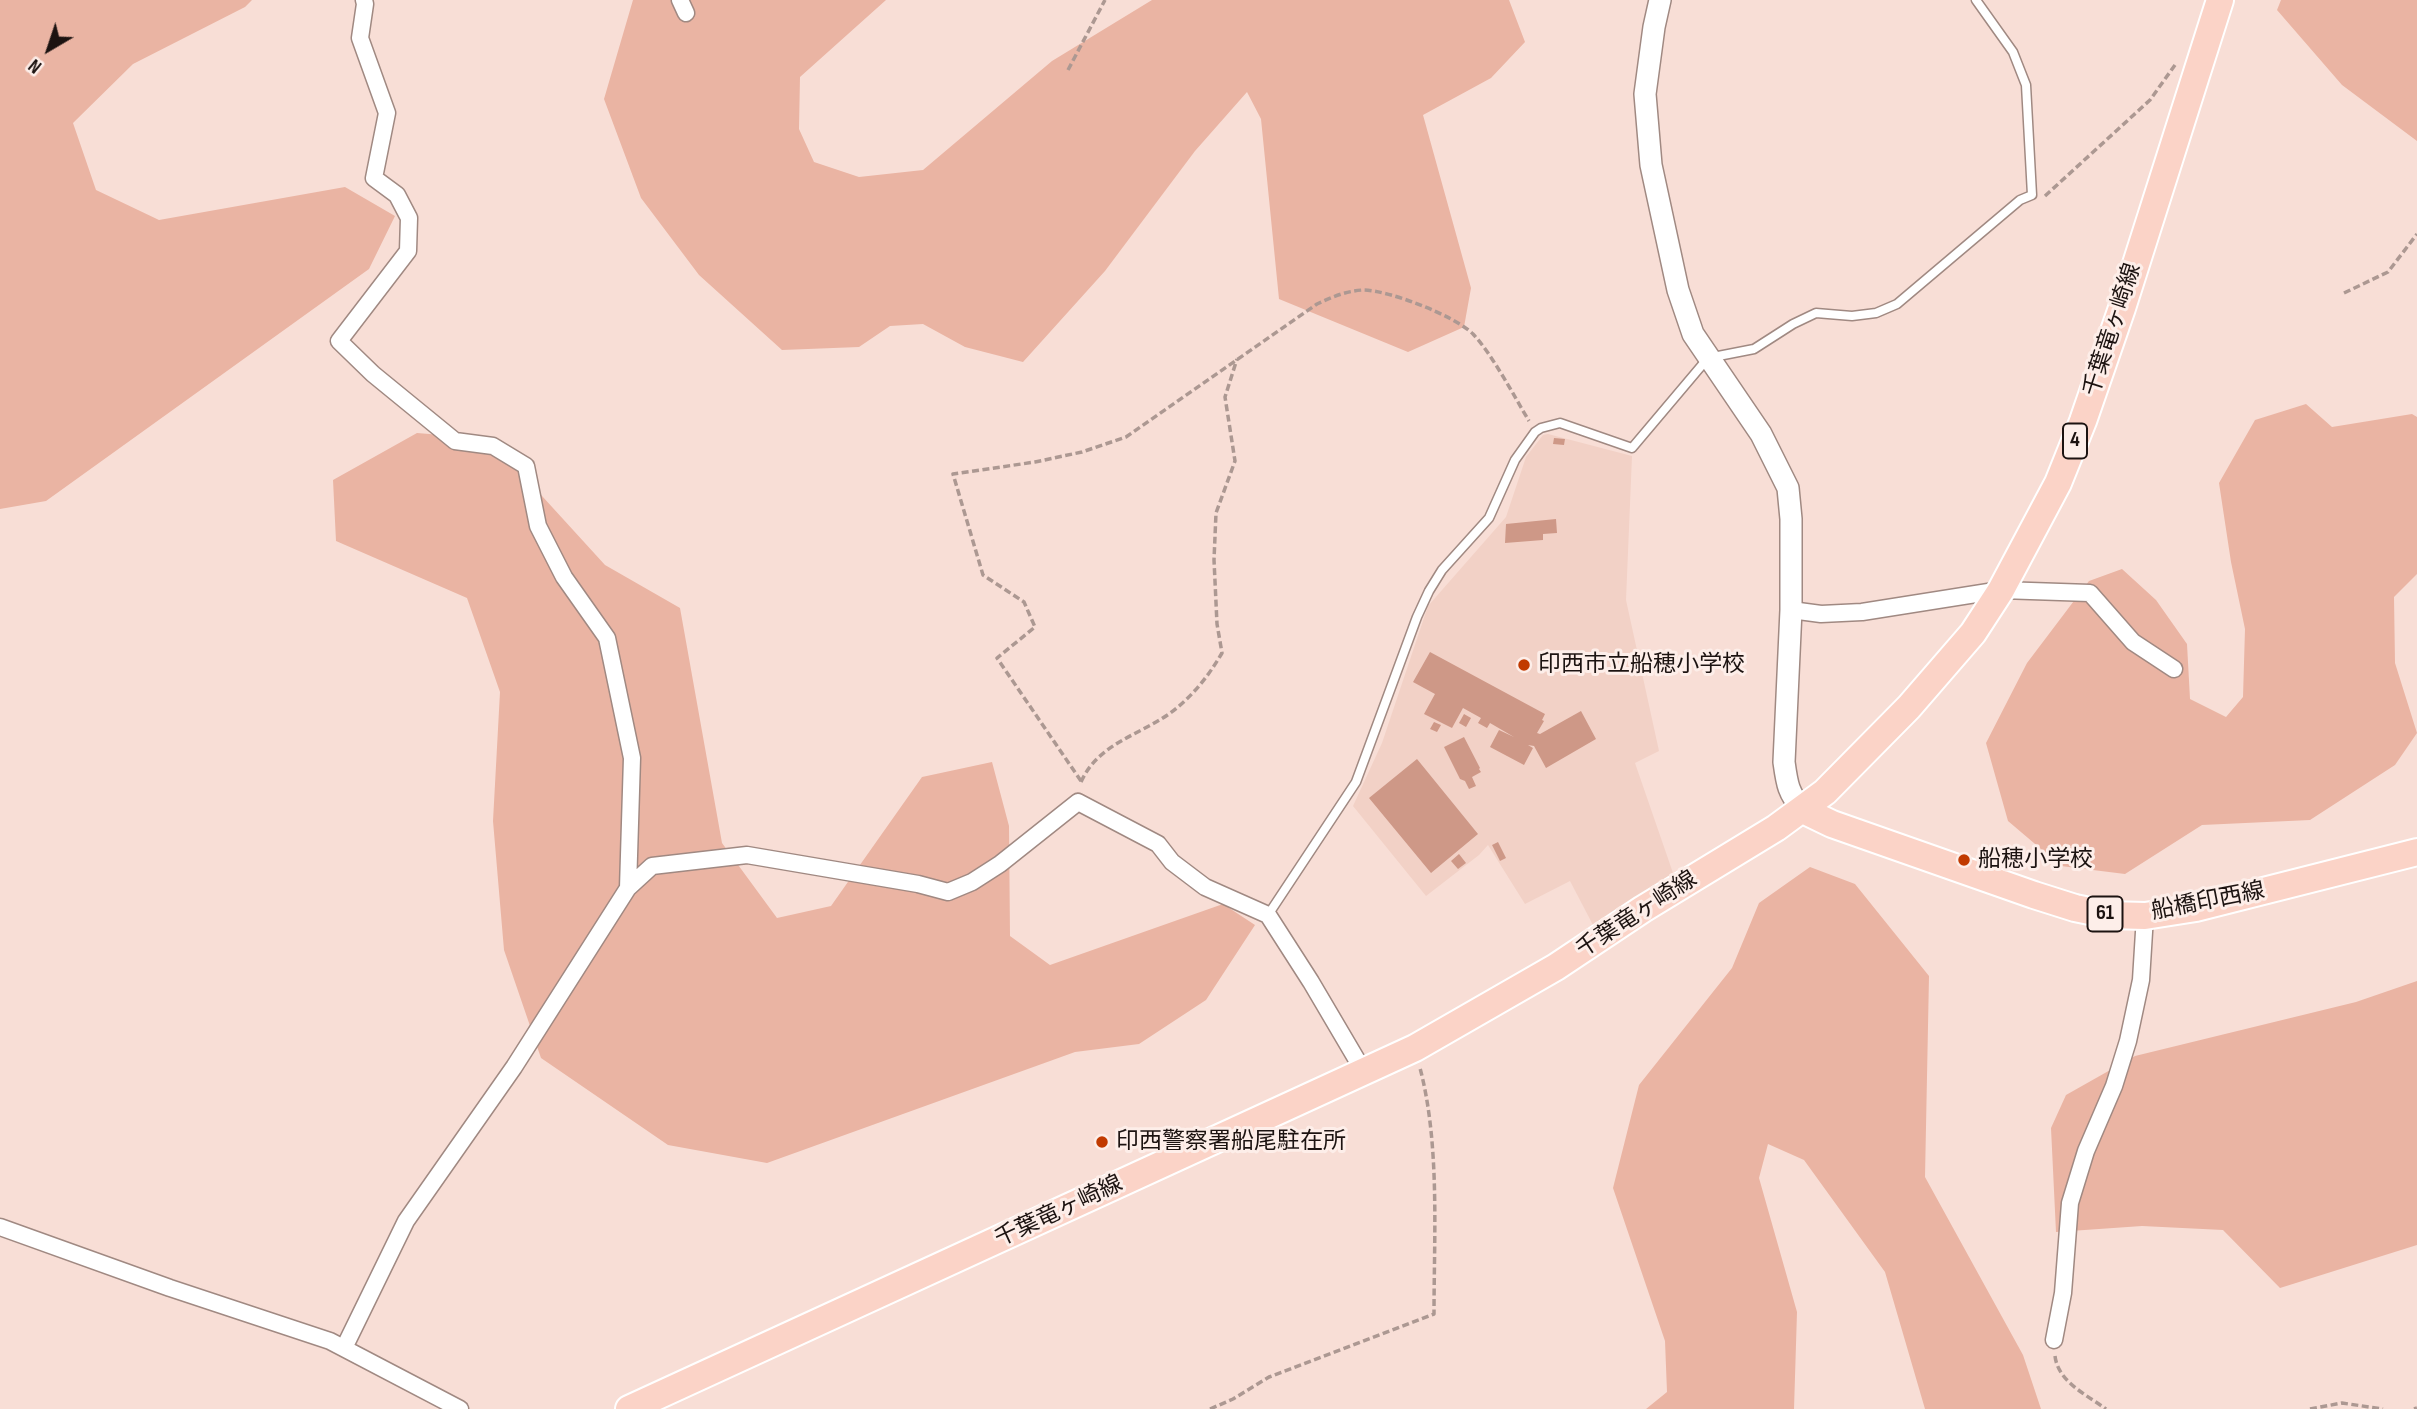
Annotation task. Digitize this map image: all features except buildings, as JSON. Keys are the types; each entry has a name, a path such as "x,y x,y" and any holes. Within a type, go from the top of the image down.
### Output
{"main road":[{"name":"千葉竜ヶ崎線","path":"629,1409 1415,1048 1556,967 1643,909 1803,810 1842,777 1909,708 1973,632 2001,590 2058,483 2083,421 2122,308 2220,0"},
{"name":"船橋印西線","path":"1803,810 1815,818 2075,908 2109,915 2145,916 2196,908 2417,852"}],"street":[{"path":"364,0 360,38 387,113 374,178 397,195 409,218 408,251 340,341 373,374 455,441 493,446 526,466 538,526 564,577 607,638 632,758 628,888"},
{"path":"1660,0 1645,94 1651,164 1678,290 1693,334 1761,434 1788,488 1791,519 1791,610 1784,762 1787,788 1803,810"},
{"path":"1791,610 1821,614 1862,612 2001,590 2090,593 2133,642 2174,669"},
{"path":"344,1348 406,1221 514,1067 628,888 652,866 747,855 918,884 948,892 972,882 1000,864 1078,802 1158,844 1172,862 1205,887 1268,915 1364,1072"},
{"path":"2054,1340 2063,1293 2070,1203 2086,1151 2114,1086 2128,1041 2141,981 2145,916"},
{"path":"0,1227 344,1348 460,1409"}],"lane":[{"path":"1268,915 1356,782 1429,591 1442,570 1489,518 1515,460 1535,432 1560,423 1632,448 1708,358 1754,349 1816,313 1853,316 1876,313 1897,304 2020,200 2032,195 2026,85 2013,52 1976,0"}],"path":[{"path":"1068,70 1105,0"},
{"path":"2032,195 2041,200 2150,100 2178,61"},
{"path":"2344,293 2388,272 2417,234"},
{"path":"1081,781 997,658 1035,627 1024,602 984,575 953,474 1070,454 1126,436 1317,304 1340,293 1365,290 1390,295 1449,317 1472,333 1535,432"},
{"path":"1078,802 1081,781 1093,761 1114,743 1168,715 1191,695 1210,673 1222,653 1217,624 1214,548 1216,513 1235,461 1226,397 1238,359"},
{"path":"1210,1409 1233,1399 1269,1377 1434,1314 1434,1196 1427,1096 1415,1048"},
{"path":"2054,1340 2056,1364 2064,1379 2106,1409"},
{"path":"2310,1409 2342,1404 2383,1409"}],"shaded area":[{"path":"0,0 252,0 245,7 133,64 73,123 96,190 159,220 345,187 395,216 369,269 46,501 0,509"},
{"path":"633,0 886,0 800,77 799,129 814,162 859,177 923,170 1052,61 1152,0 1509,0 1525,42 1491,78 1423,115 1471,288 1464,327 1408,352 1279,299 1261,119 1247,92 1195,151 1105,271 1023,362 965,347 923,324 890,326 859,347 782,350 699,275 641,198 604,99"},
{"path":"2281,0 2417,0 2417,141 2342,85 2277,10"},
{"path":"2306,404 2332,427 2412,414 2417,417 2417,574 2394,597 2395,663 2417,733 2395,765 2310,820 2202,825 2125,874 2061,866 2008,821 1986,743 2027,663 2089,581 2122,569 2156,600 2187,644 2190,699 2226,717 2243,697 2245,629 2219,483 2255,420"},
{"path":"417,433 490,439 605,565 680,608 722,843 777,918 831,906 922,777 992,762 1009,826 1010,936 1050,965 1223,904 1255,925 1206,1000 1139,1044 1075,1052 767,1163 668,1145 541,1058 504,950 493,821 500,692 467,598 336,541 333,480"},
{"name":"印西市立船穂小学校","path":"1548,434 1632,456 1626,600 1659,751 1635,763 1673,873 1593,925 1570,881 1525,904 1488,845 1426,896 1353,806 1382,743 1428,606 1506,517 1526,457 1543,435"},
{"path":"1810,867 1855,884 1929,976 1925,1177 2023,1355 2041,1409 1925,1409 1885,1272 1804,1160 1768,1144 1759,1178 1797,1312 1794,1409 1646,1409 1667,1392 1665,1341 1613,1188 1639,1085 1732,968 1759,903"},
{"path":"2417,981 2417,1245 2280,1288 2223,1230 2142,1226 2056,1232 2051,1128 2066,1095 2135,1056 2356,1002"}],"place":[{"name":"印西市立船穂小学校","path":"1524,665"},
{"name":"船穂小学校","path":"1964,860"},
{"name":"印西警察署船尾駐在所","path":"1102,1142"}]}
